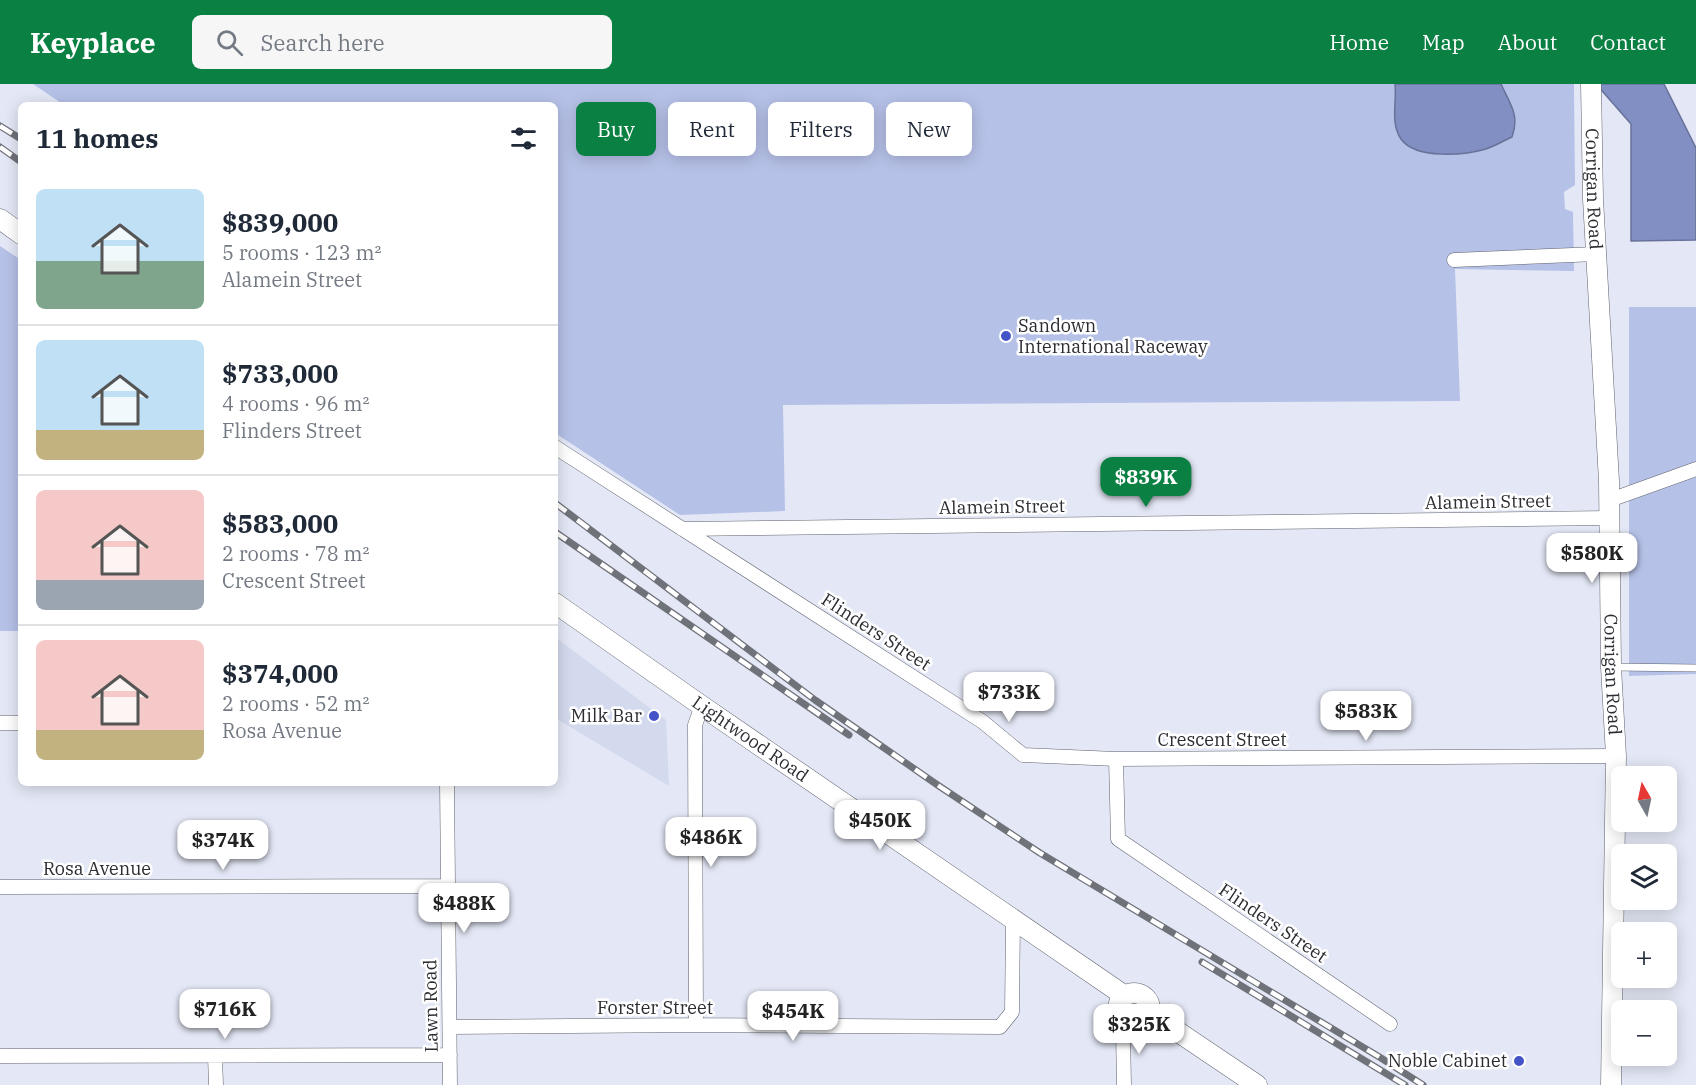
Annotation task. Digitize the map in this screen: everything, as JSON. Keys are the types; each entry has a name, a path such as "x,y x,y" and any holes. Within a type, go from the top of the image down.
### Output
{"main road":[{"name":"Corrigan Road","path":"1591,84 1593,199 1610,509 1611,666 1616,756 1611,1085"},
{"path":"0,219 18,232"},
{"name":"Lightwood Road","path":"558,605 1125,996"},
{"path":"1142,994 1149,1002 1150,1013 1145,1022 1130,1025 1125,1023 1118,1009 1125,996 1142,994"},
{"path":"1150,1013 1257,1085"}],"street":[{"path":"1454,260 1597,255"},
{"name":"Flinders Street","path":"558,449 983,722 1023,755 1116,759 1118,839 1390,1024"},
{"name":"Alamein Street","path":"682,529 1610,509 1696,469"},
{"path":"696,1025 695,725 702,706"},
{"path":"0,723 18,723"},
{"name":"Crescent Street","path":"1116,759 1616,756"},
{"name":"Lawn Road","path":"447,786 450,1085"},
{"name":"Rosa Avenue","path":"0,887 447,886"},
{"name":"Forster Street","path":"450,1027 696,1025 1000,1027 1012,1012 1013,919"},
{"path":"1124,1085 1125,1023"},
{"path":"0,1056 450,1055"},
{"path":"215,1056 216,1085"}],"lane":[{"path":"1611,666 1696,668"}],"shaded area":[{"name":"Sandown International Raceway","path":"33,84 1574,84 1575,185 1564,192 1565,209 1573,212 1574,271 1455,269 1460,401 783,405 785,511 680,515 558,435 558,102 60,102"},
{"path":"1395,84 1501,84 1514,116 1512,137 1486,149 1466,153 1429,153 1408,146 1401,139 1396,126"},
{"path":"1596,84 1664,84 1696,148 1696,240 1631,241 1631,124"},
{"path":"0,246 18,258 18,631 0,631"},
{"path":"1629,307 1696,307 1696,674 1629,676"},
{"path":"558,639 666,720 669,786 558,720"}],"railway":[{"path":"0,126 18,137"},
{"path":"0,147 18,160"},
{"path":"558,505 815,700 939,786 1040,853 1423,1085"},
{"path":"558,534 849,735"},
{"path":"1202,962 1405,1085"}],"place":[{"name":"Sandown International Raceway","path":"1006,336"},
{"name":"Milk Bar","path":"654,716"},
{"name":"Noble Cabinet","path":"1519,1061"}]}
